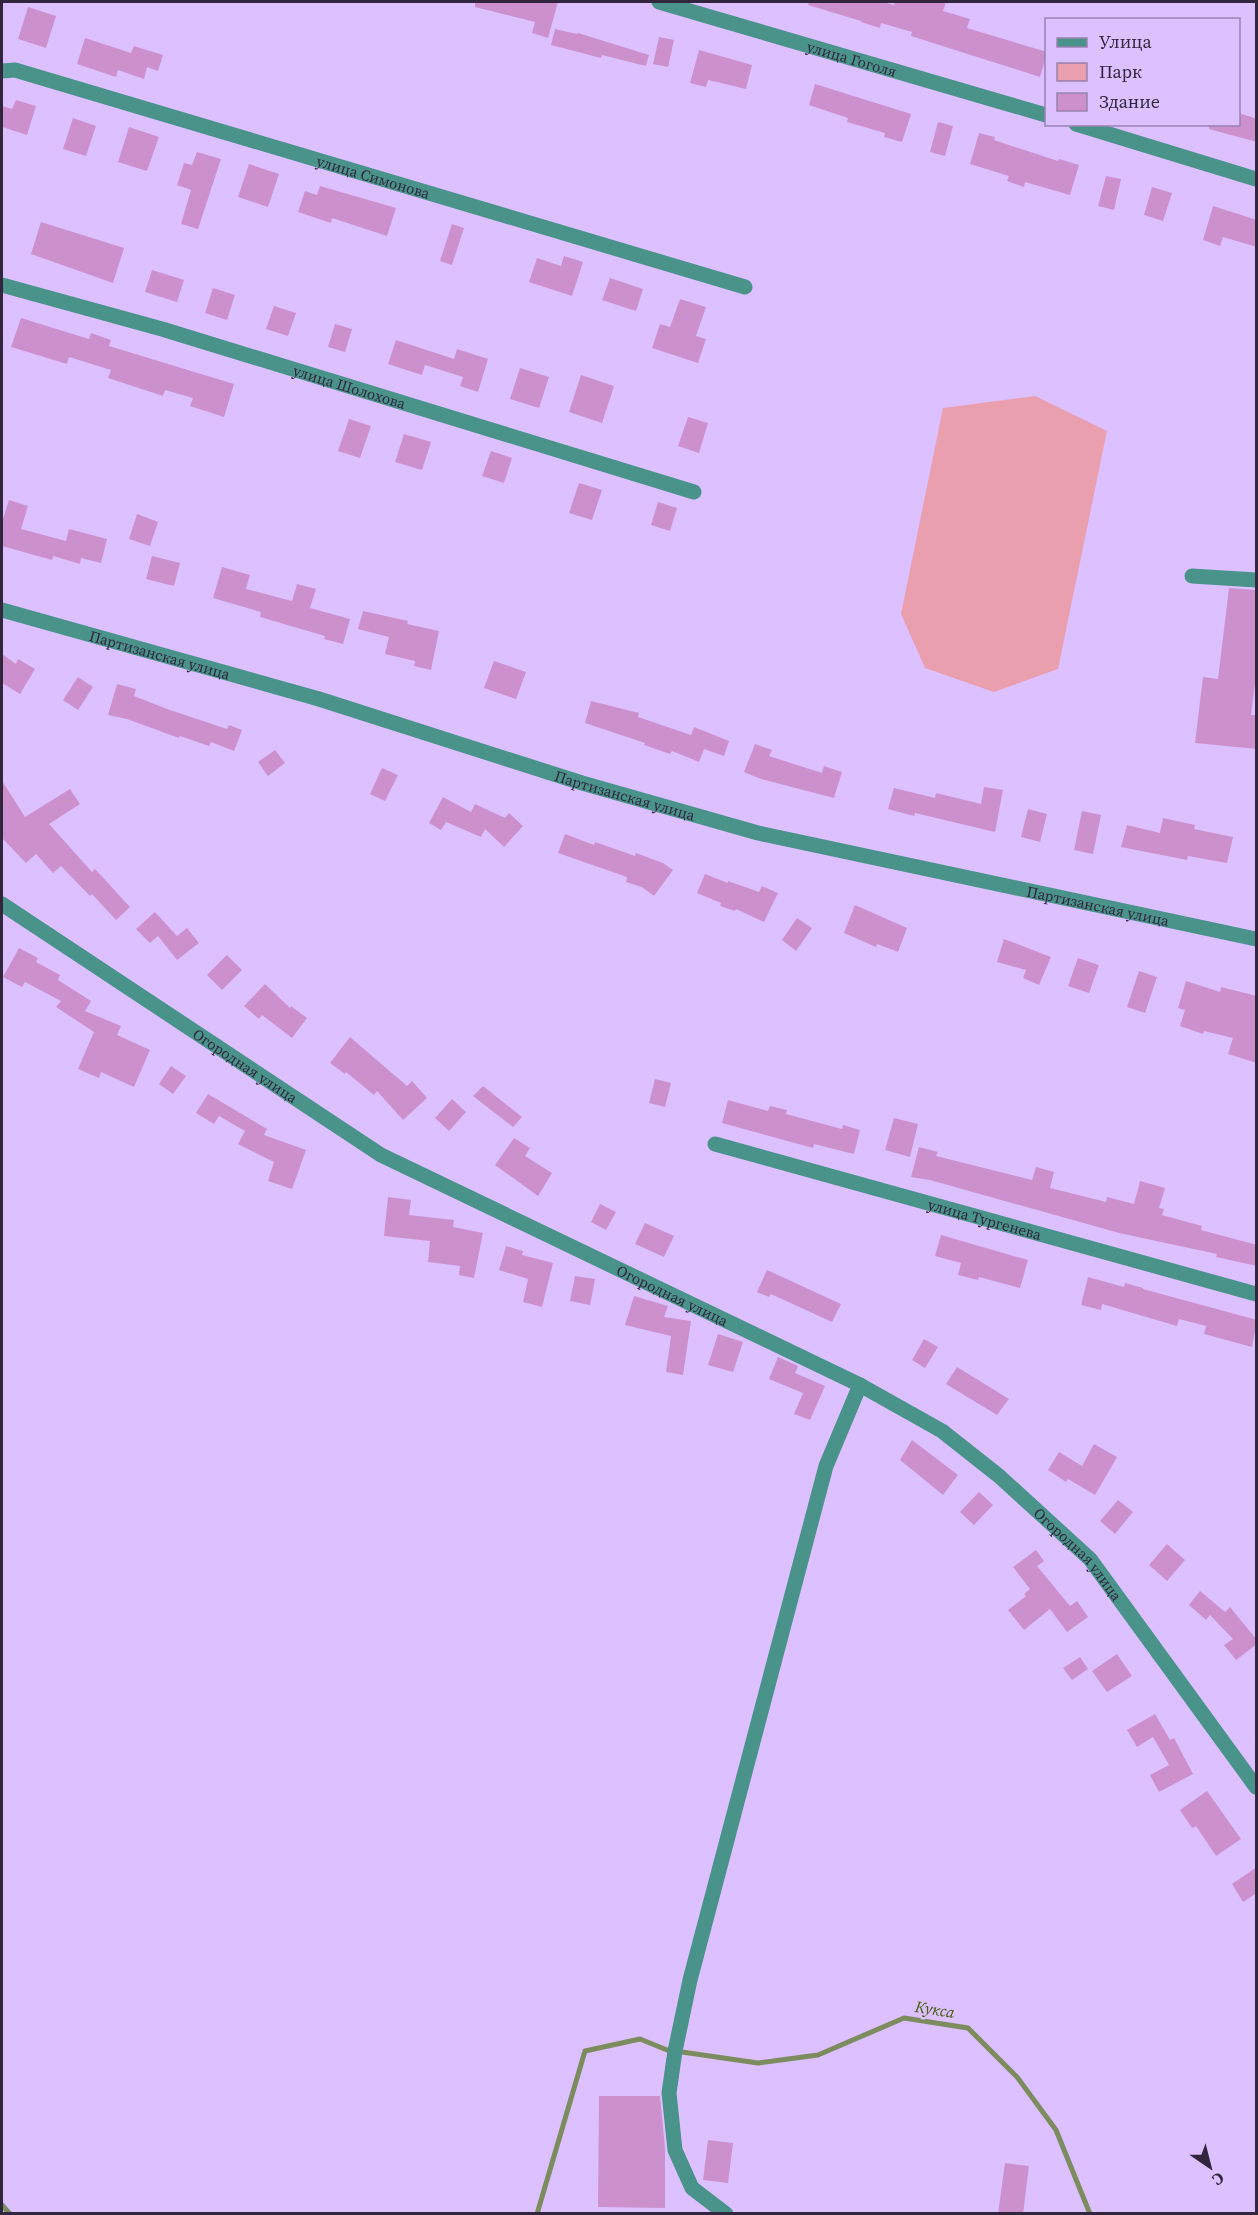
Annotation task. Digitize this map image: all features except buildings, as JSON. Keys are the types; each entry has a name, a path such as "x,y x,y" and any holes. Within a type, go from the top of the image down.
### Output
{"street":[{"name":"улица Гоголя","path":"659,2 1045,115"},
{"name":"улица Симонова","path":"2,71 15,70 745,287"},
{"path":"1083,126 1257,179"},
{"name":"улица Шолохова","path":"2,285 162,329 694,492"},
{"path":"1192,576 1257,580"},
{"name":"Партизанская улица","path":"2,610 319,699 582,783 758,832 1257,939"},
{"name":"Огородная улица","path":"2,904 381,1155 861,1385 942,1431 999,1476 1090,1559 1257,1787"},
{"name":"улица Тургенева","path":"715,1144 1257,1294"},
{"path":"726,2214 692,2188 675,2150 669,2093 675,2052 690,1980 826,1466 861,1385"}],"green space":[{"path":"1035,396 1107,431 1058,669 994,692 925,668 901,614 943,408"}],"waterway":[{"name":"Кукса","path":"682,2052 758,2063 818,2055 904,2018 968,2028 1017,2077 1056,2130 1090,2214"},
{"name":"Кукса","path":"537,2214 585,2051 640,2039 667,2050"},
{"name":"Кукса","path":"2,2205 10,2214"}]}
